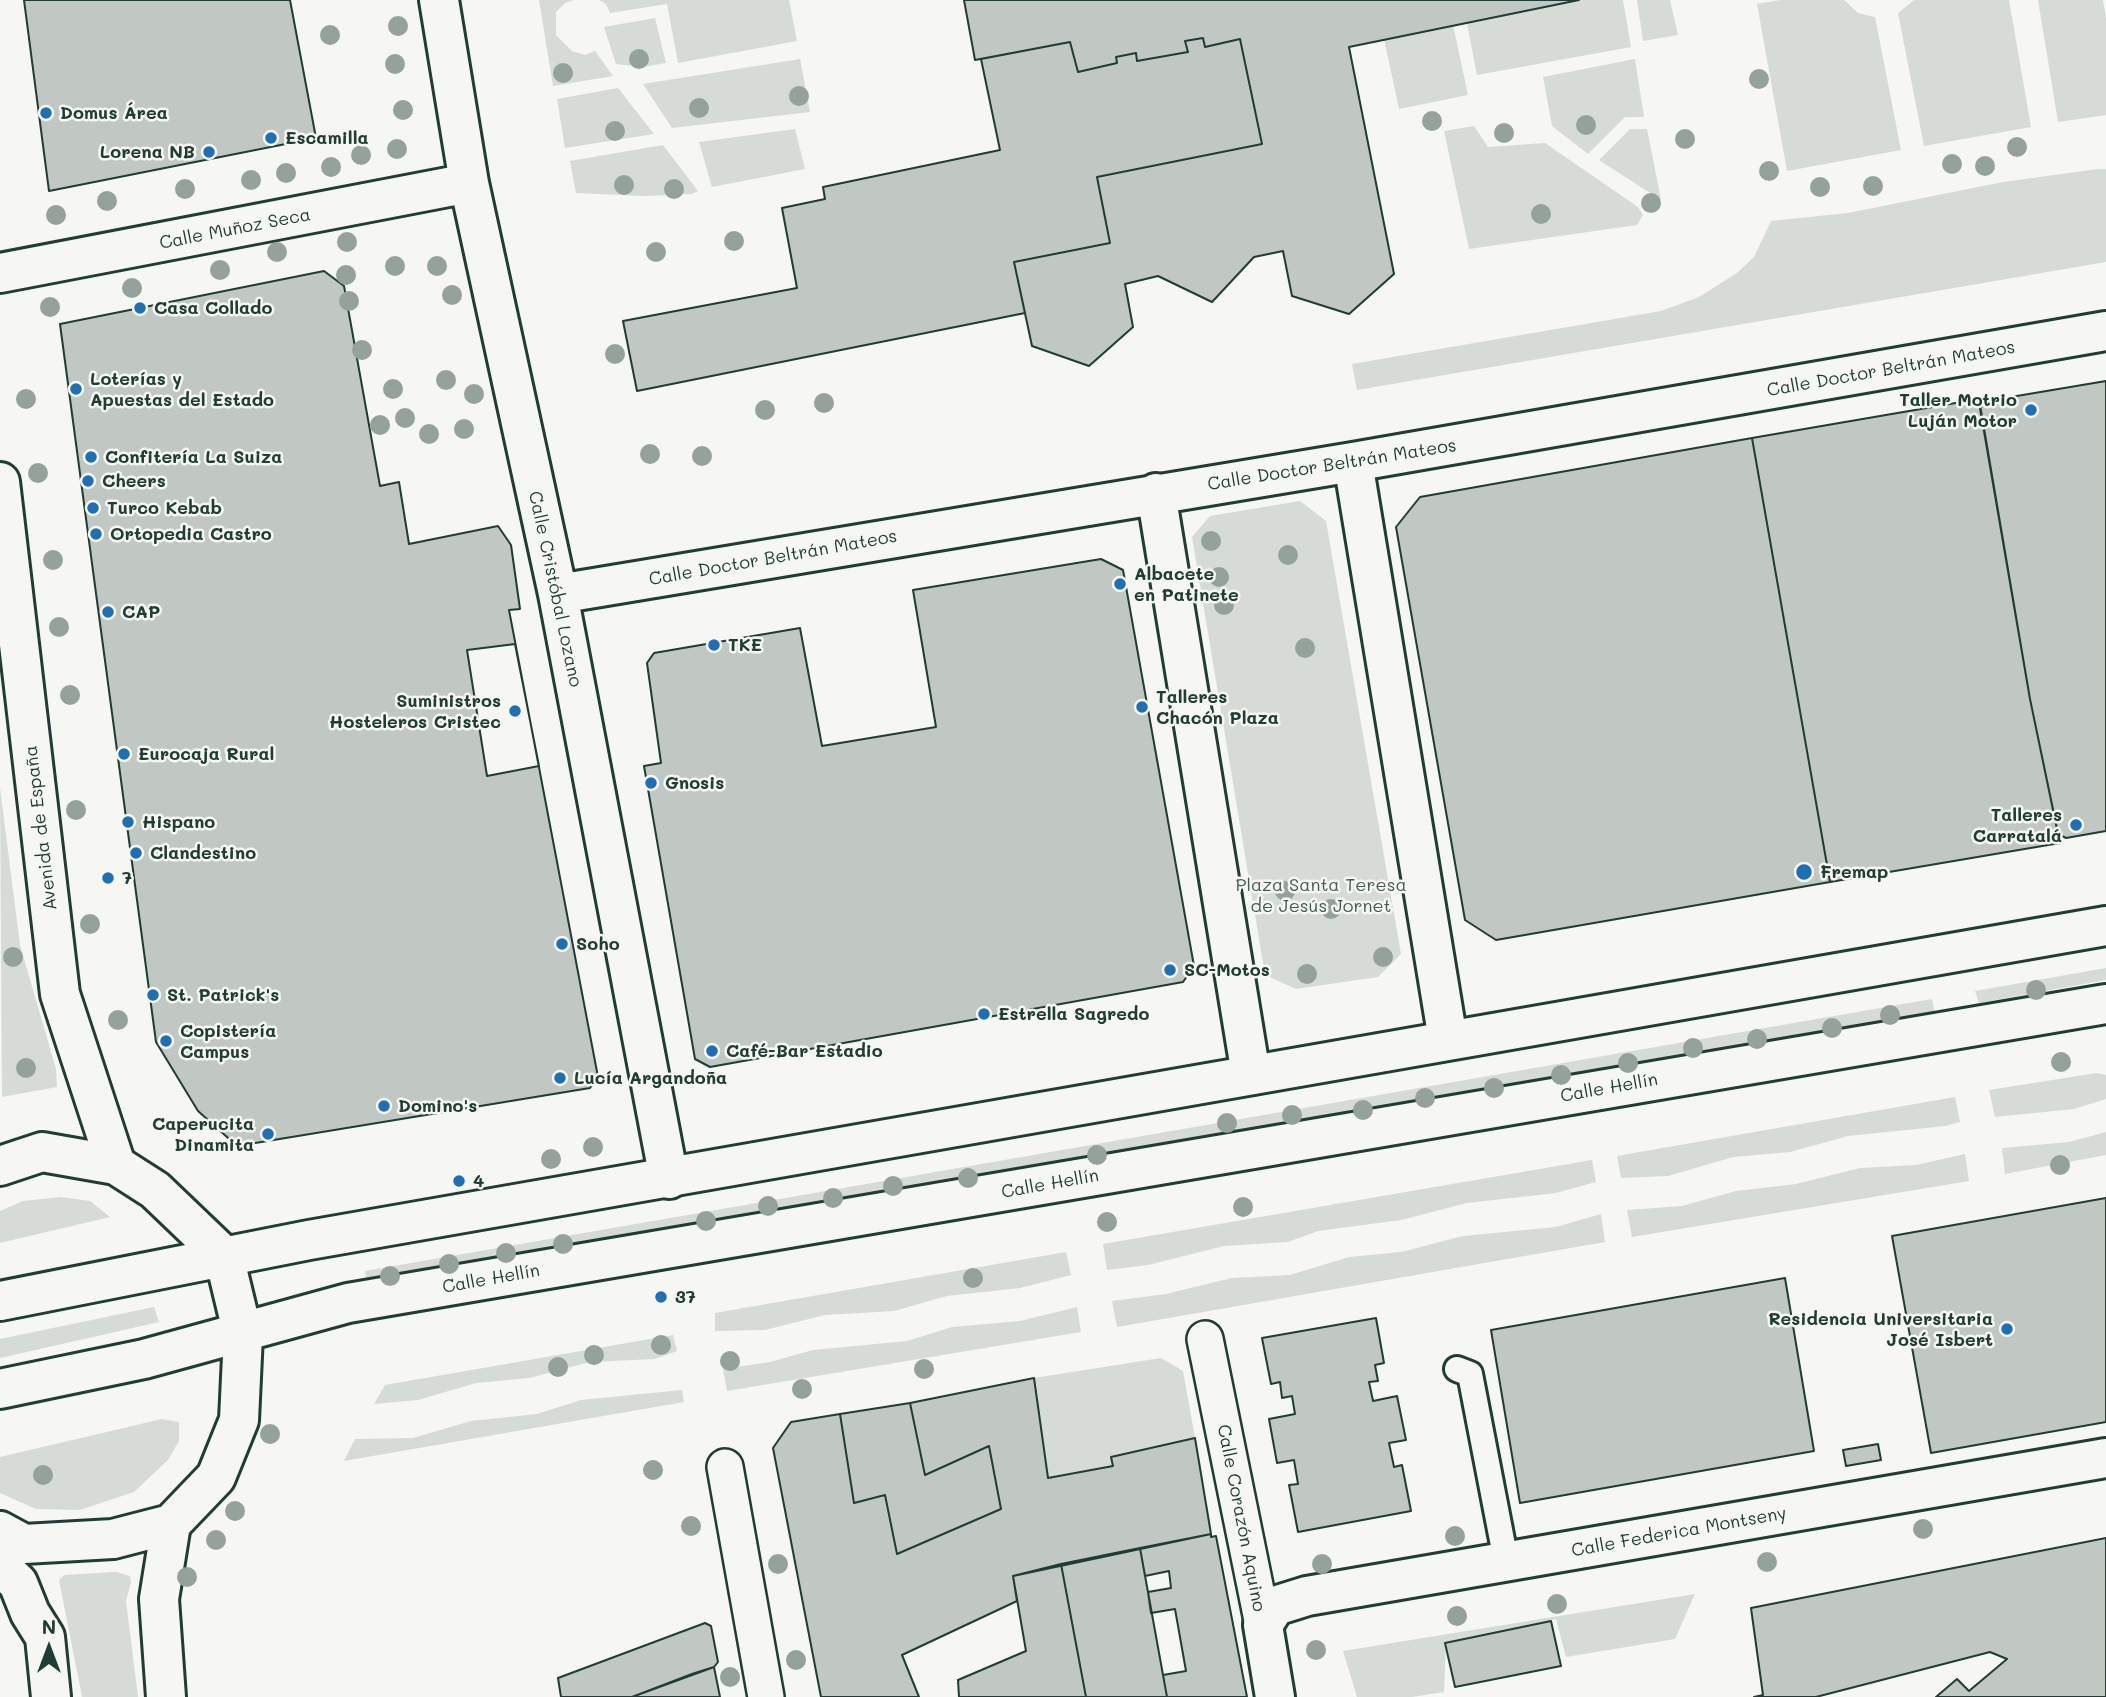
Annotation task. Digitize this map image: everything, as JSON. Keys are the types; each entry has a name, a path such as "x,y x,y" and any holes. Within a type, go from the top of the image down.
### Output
{"main road":[{"name":"Calle Cristóbal Lozano","path":"439,0 469,183 558,594 669,1179"},
{"name":"Calle Muñoz Seca","path":"0,274 469,183"},
{"name":"Calle Doctor Beltrán Mateos","path":"558,594 1353,462 2106,331"},
{"path":"1353,462 1448,1040"},
{"name":"Avenida de España","path":"0,482 60,994 116,1166"},
{"path":"1156,493 1251,1075"},
{"path":"0,1301 224,1256 2106,926"},
{"name":"Calle Hellín","path":"0,1390 243,1335 348,1303 2106,1003"},
{"path":"0,1166 41,1152 116,1166 155,1190 224,1256 243,1335 239,1420 216,1478 171,1524 113,1539 24,1544 0,1531"},
{"name":"Calle Federica Montseny","path":"1263,1625 1275,1606 1307,1595 2106,1458"},
{"path":"166,1697 159,1599 171,1524"},
{"path":"0,1566 18,1583 30,1613 45,1637 51,1697"},
{"name":"Calle Corazón Aquino","path":"1263,1625 1275,1697"}],"street":[{"name":"Calle Corazón Aquino","path":"1205,1339 1263,1625"},
{"path":"725,1467 766,1697"}],"lane":[{"path":"1457,1369 1470,1374 1506,1561"}],"green space":[{"path":"539,0 574,0 565,3 556,12 556,35 572,51 585,55 595,51 613,76 553,86"},
{"path":"599,0 789,0 797,41 678,63 667,4 610,13 606,4"},
{"path":"1579,0 1623,0 1631,47 1477,75 1467,23"},
{"path":"1637,0 1670,0 1678,35 1643,41"},
{"path":"1780,0 1844,0 1858,13 1875,17 1901,150 1787,171 1757,4"},
{"path":"1914,0 2009,0 2031,127 1924,146 1898,13"},
{"path":"2038,0 2103,0 2106,18 2106,115 2058,122"},
{"path":"655,18 666,63 642,67 616,64 604,27"},
{"path":"1453,25 1468,95 1399,109 1384,39"},
{"path":"800,59 810,112 672,128 643,84"},
{"path":"1635,59 1644,117 1625,117 1588,154 1552,126 1543,77"},
{"path":"618,88 654,134 565,148 557,99"},
{"path":"1474,126 1488,147 1545,143 1638,207 1643,215 1637,225 1469,249 1444,131"},
{"path":"795,129 805,169 712,187 699,142"},
{"path":"1630,129 1647,129 1661,200 1599,160"},
{"path":"663,145 698,191 692,194 644,196 576,193 570,161"},
{"path":"2106,169 2106,262 1357,390 1352,364 1661,311 1699,297 1737,273 1754,257 1771,221 1848,213 2003,182"},
{"name":"Plaza Santa Teresa de Jesús Jornet","path":"1300,501 1326,521 1401,954 1378,977 1296,989 1265,975 1192,537 1210,516"},
{"path":"0,788 20,945 56,1069 57,1087 2,1097"},
{"path":"2106,968 2106,980 1979,1003 1975,991"},
{"path":"1932,999 1935,1015 367,1282 365,1271"},
{"path":"2097,1073 2106,1075 2106,1099 2074,1109 1995,1117 1989,1090"},
{"path":"1955,1097 1960,1122 1945,1126 1848,1136 1790,1152 1733,1157 1668,1176 1621,1178 1617,1156"},
{"path":"2106,1132 2106,1155 2005,1174 2002,1148 2069,1142"},
{"path":"1965,1154 1969,1181 1632,1237 1627,1210 1682,1206 1736,1191 1796,1184 1860,1168 1916,1165"},
{"path":"1592,1160 1596,1182 1556,1193 1467,1203 1401,1220 1318,1231 1288,1242 1224,1246 1148,1265 1107,1270 1103,1244"},
{"path":"61,1197 90,1201 110,1217 0,1243 0,1211 23,1201"},
{"path":"1601,1214 1605,1242 1117,1327 1112,1301 1166,1294 1232,1278 1290,1275 1349,1257 1401,1252 1463,1236 1556,1227"},
{"path":"1066,1252 1071,1275 1020,1288 947,1296 894,1311 825,1315 765,1330 715,1331 715,1313"},
{"path":"154,1307 159,1322 0,1358 0,1339"},
{"path":"1077,1307 1081,1332 727,1391 723,1369 770,1362 813,1350 907,1341 952,1327 1020,1321"},
{"path":"673,1335 677,1351 655,1359 590,1362 529,1378 476,1383 418,1400 374,1404 385,1385"},
{"path":"1161,1358 1183,1371 1195,1438 1111,1457 1113,1466 1048,1478 1034,1378"},
{"path":"682,1390 684,1402 344,1461 355,1439 413,1438 471,1421 537,1414 581,1400"},
{"path":"162,1419 179,1422 179,1441 168,1460 134,1492 80,1510 36,1509 0,1493 0,1457"},
{"path":"116,1572 130,1576 126,1601 138,1697 82,1697 59,1580 64,1575"},
{"path":"1695,1594 1675,1639 1566,1657 1556,1619 1446,1643 1444,1692 1412,1697 1357,1697 1343,1651"}],"building":[{"path":"24,0 290,0 316,138 49,191"},
{"path":"964,0 1579,0 1349,47 1394,274 1349,314 1292,296 1283,251 1254,257 1212,302 1158,276 1125,284 1133,327 1089,366 1032,346 1014,262 1110,243 1097,177 1262,144 1240,39 1205,47 1203,38 1185,41 1188,52 1137,61 1136,53 1116,57 1117,63 1078,72 1070,42 975,60"},
{"path":"1203,38 1205,47 1240,39 1262,144 1097,177 1110,243 1014,262 1025,313 637,391 623,321 797,288 782,208 825,199 823,187 1000,150 981,59 1070,42 1078,72 1117,63 1116,57 1136,53 1137,61 1188,52 1185,41"},
{"path":"324,271 344,286 380,486 399,482 409,544 498,526 511,545 520,609 509,610 598,1077 590,1088 237,1146 198,1111 156,1042 60,324"},
{"path":"2106,381 2106,831 2066,838 2058,834 2030,699 1980,408 1987,401"},
{"path":"1979,399 2030,699 2060,843 1830,882 1752,438"},
{"path":"1752,438 1830,882 1496,940 1465,920 1396,527 1420,497"},
{"path":"1101,559 1123,570 1194,966 1183,982 710,1067 695,1059 644,766 661,763 647,663 654,653 800,628 822,746 936,727 913,590"},
{"path":"515,644 539,766 487,776 467,650"},
{"name":"Residencia Universitaria José Isbert","path":"2106,1198 2106,1422 1931,1453 1892,1236"},
{"path":"1785,1278 1814,1451 1520,1503 1491,1330"},
{"path":"1376,1318 1384,1363 1375,1365 1378,1381 1369,1382 1373,1401 1397,1396 1406,1440 1389,1443 1394,1467 1402,1465 1411,1511 1298,1532 1289,1485 1298,1484 1294,1460 1277,1463 1269,1419 1295,1414 1292,1396 1282,1398 1280,1382 1271,1384 1262,1338"},
{"path":"1034,1378 1048,1478 1113,1466 1111,1457 1195,1438 1211,1534 1013,1576 1017,1601 902,1655 919,1697 821,1697 773,1448 791,1422 840,1414 854,1503 885,1495 897,1554 1001,1509 989,1446 925,1475 910,1403"},
{"path":"910,1403 925,1475 989,1446 1001,1509 897,1554 885,1495 854,1503 840,1414"},
{"path":"1878,1444 1881,1460 1846,1466 1843,1450"},
{"path":"1211,1534 1211,1537 1216,1536 1247,1697 1167,1697 1163,1675 1186,1671 1175,1609 1151,1613 1148,1592 1171,1588 1169,1571 1145,1576 1140,1548"},
{"path":"2106,1538 2106,1697 1936,1697 1957,1679 1969,1691 2007,1659 1990,1652 1816,1697 1754,1697 1763,1695 1751,1608"},
{"path":"1140,1548 1167,1697 1086,1697 1061,1564"},
{"path":"1061,1564 1086,1697 959,1697 958,1680 1026,1651 1013,1576"},
{"path":"1551,1621 1561,1666 1455,1687 1445,1643"},
{"path":"705,1623 711,1626 718,1662 714,1667 632,1697 561,1697 558,1678"},
{"path":"714,1667 720,1697 632,1697 692,1674"}],"place":[{"name":"Domus Área","path":"46,113"},
{"name":"Escamilla","path":"271,138"},
{"name":"Lorena NB","path":"209,152"},
{"name":"Casa Collado","path":"140,308"},
{"name":"Loterías y Apuestas del Estado","path":"76,389"},
{"name":"Taller Motrio Luján Motor","path":"2031,410"},
{"name":"Confitería La Suiza","path":"91,457"},
{"name":"Cheers","path":"88,481"},
{"name":"Turco Kebab","path":"93,508"},
{"name":"Ortopedia Castro","path":"96,534"},
{"name":"Albacete en Patinete","path":"1120,584"},
{"name":"CAP","path":"108,612"},
{"name":"TKE","path":"714,645"},
{"name":"Talleres Chacón Plaza","path":"1142,707"},
{"name":"Suministros Hosteleros Cristec","path":"515,711"},
{"name":"Eurocaja Rural","path":"124,754"},
{"name":"Gnosis","path":"651,783"},
{"name":"Hispano","path":"128,822"},
{"name":"Talleres Carratalá","path":"2076,825"},
{"name":"Clandestino","path":"136,853"},
{"name":"Fremap","path":"1804,872"},
{"name":"7","path":"108,878"},
{"name":"Soho","path":"562,944"},
{"name":"SC-Motos","path":"1170,970"},
{"name":"St. Patrick's","path":"153,995"},
{"name":"Estrella Sagredo","path":"984,1014"},
{"name":"Copistería Campus","path":"166,1041"},
{"name":"Café-Bar Estadio","path":"712,1051"},
{"name":"Lucía Argandoña","path":"560,1078"},
{"name":"Domino's","path":"384,1106"},
{"name":"Caperucita Dinamita","path":"268,1134"},
{"name":"4","path":"459,1181"},
{"name":"37","path":"661,1297"},
{"name":"Residencia Universitaria José Isbert","path":"2007,1329"}]}
